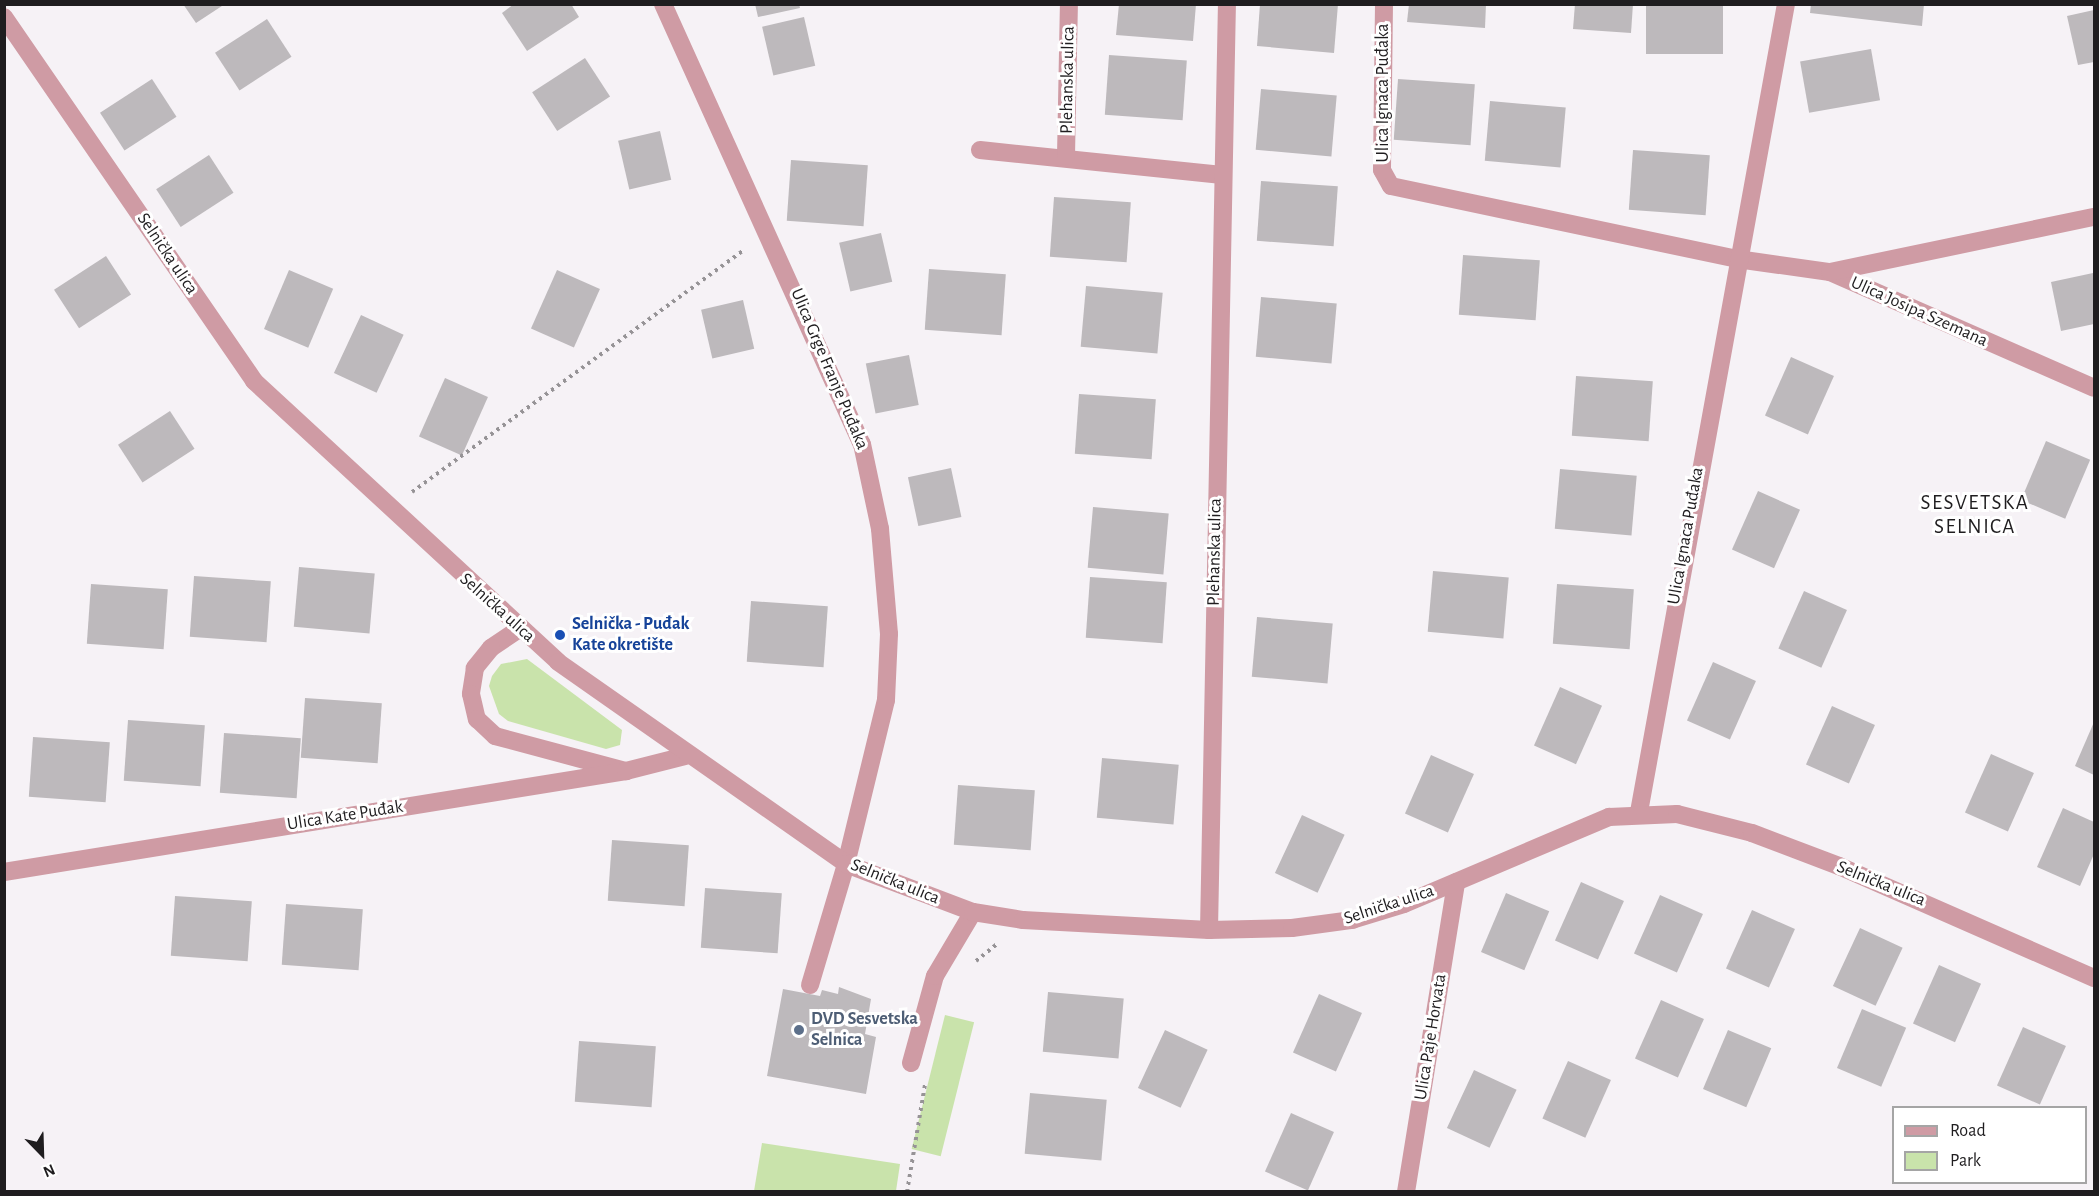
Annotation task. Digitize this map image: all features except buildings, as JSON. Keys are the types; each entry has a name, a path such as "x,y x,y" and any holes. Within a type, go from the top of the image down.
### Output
{"street":[{"name":"Ulica Grge Franje Puđaka","path":"663,4 770,230 862,444 880,529 889,634 886,700 846,864 810,985"},
{"name":"Plehanska ulica","path":"1066,156 1069,4"},
{"name":"Plehanska ulica","path":"1209,930 1220,175 1227,4"},
{"name":"Ulica Ignaca Puđaka","path":"1384,4 1382,170 1391,186 1737,259"},
{"name":"Ulica Ignaca Puđaka","path":"1639,812 1737,259 1786,4"},
{"name":"Selnička ulica","path":"4,17 254,381 519,629 685,756 846,864 973,912 1023,920 1209,930 1352,920 1456,882 1577,827 1639,812 1677,814 1752,833 2094,978"},
{"name":"Plehanska ulica","path":"980,150 1066,156 1220,175"},
{"path":"1830,272 2094,217"},
{"name":"Ulica Josipa Szemana","path":"1737,259 1830,272 2094,388"},
{"path":"519,629 491,648 476,668 471,694 477,719 495,736 626,771"},
{"name":"Ulica Kate Puđak","path":"4,872 626,771 685,756"},
{"name":"Ulica Paje Horvata","path":"1406,1191 1456,882"},
{"path":"911,1063 935,976 973,912"}],"path":[{"path":"402,499 770,230"}],"green space":[{"path":"527,659 622,730 620,745 606,749 508,721 499,714 489,686 492,676 501,664"},
{"path":"945,1015 974,1022 941,1156 912,1149"},
{"path":"762,1143 900,1164 896,1191 754,1191"}],"place":[{"name":"Selnička - Puđak Kate okretište","path":"560,635"},
{"name":"DVD Sesvetska Selnica","path":"799,1030"}],"district":[{"name":"SESVETSKA SELNICA","path":"1975,515"}]}
